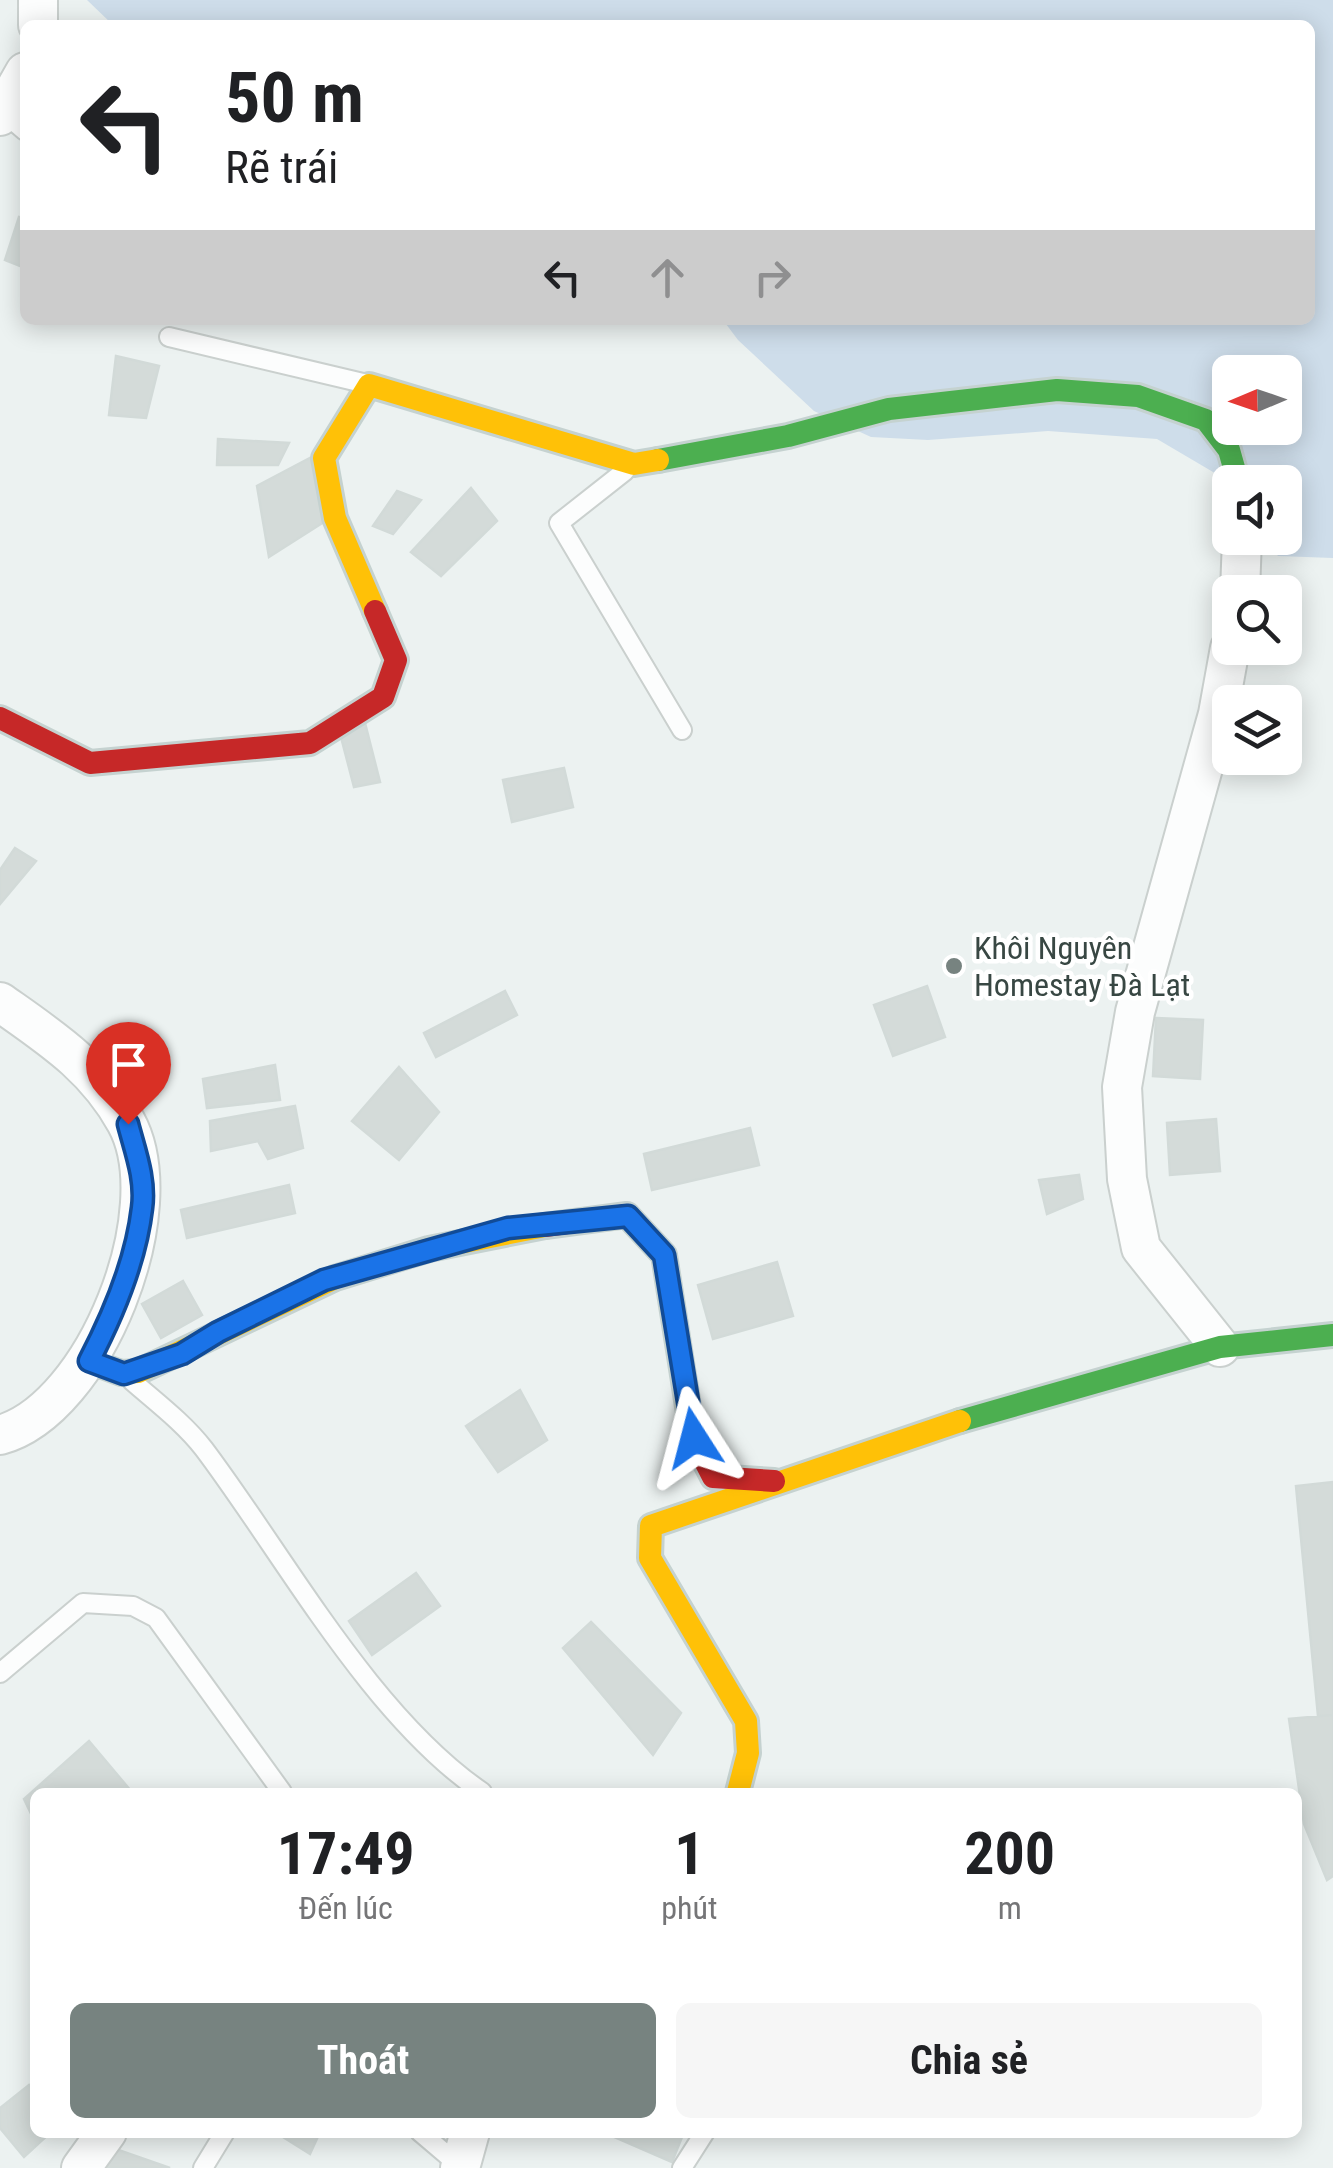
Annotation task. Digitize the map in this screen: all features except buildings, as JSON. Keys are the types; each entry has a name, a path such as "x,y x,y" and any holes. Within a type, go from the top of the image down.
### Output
{"street":[{"path":"9,119 20,87"},
{"path":"0,718 90,763 310,742 383,697 396,660 335,518 324,458 370,385 634,464 788,436 890,410 1057,390 1138,396 1193,412 1219,433 1231,465"},
{"path":"1220,1347 1141,1248 1127,1179 1122,1087 1136,1012 1218,714 1227,665"},
{"path":"0,1002 82,1060 128,1124 140,1168 143,1206 127,1273 89,1361 22,1429 0,1435"},
{"path":"89,1361 124,1374 182,1354 324,1280 508,1228 628,1216 664,1255 694,1438 713,1477 782,1481"},
{"path":"739,1788 748,1753 746,1721 650,1558 651,1526 987,1412 1220,1347 1333,1335"},
{"path":"80,2168 102,2138"},
{"path":"460,2167 468,2138"}],"lane":[{"path":"169,337 370,385"},
{"path":"634,464 559,523 682,730"},
{"path":"124,1374 202,1447 338,1638 424,1744 477,1788"},
{"path":"0,1673 82,1604 133,1606 156,1618 279,1788"},
{"path":"203,2168 221,2138"},
{"path":"427,2138 460,2167"},
{"path":"682,2168 700,2138"}],"shaded area":[{"path":"87,0 1333,0 1333,558 1277,555 1302,555 1302,465 1212,465 1212,471 1157,439 1048,431 928,440 871,437 814,411 727,325 1315,325 1315,20 108,20"}],"traffic: fast":[{"path":"658,460 788,436 889,409 1057,390 1138,396 1206,420 1229,450 1233,465"},
{"path":"960,1421 1220,1347 1333,1335"}],"traffic: slow":[{"path":"375,611 335,518 324,458 369,385 634,464 658,460"},
{"path":"89,1361 121,1373 138,1372 335,1278 429,1249 545,1226"},
{"path":"739,1788 748,1753 746,1721 650,1558 651,1526 960,1421"}],"traffic: jam":[{"path":"0,718 90,763 310,743 383,697 396,660 375,611"},
{"path":"545,1226 627,1215 664,1255 693,1438 713,1477 774,1481"}],"place":[{"name":"Khôi Nguyên Homestay Đà Lạt","path":"954,966"}],"route":[{"path":"128,1124 140,1168 143,1206 127,1273 89,1361 124,1374 182,1354 324,1280 508,1228 628,1216 664,1255 694,1438"}]}
